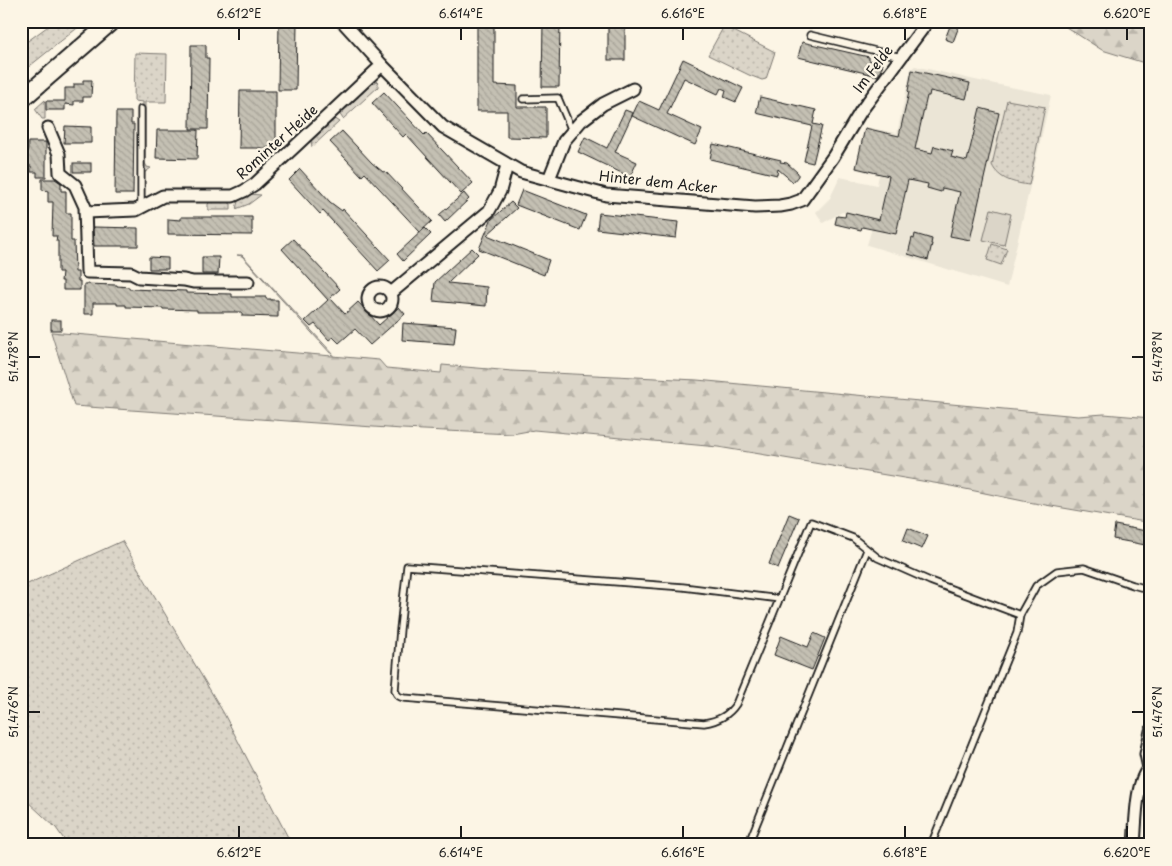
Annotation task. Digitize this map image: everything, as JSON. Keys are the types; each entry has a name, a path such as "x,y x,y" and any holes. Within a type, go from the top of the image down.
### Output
{"street":[{"path":"21,100 112,21"},
{"name":"Hinter dem Acker","path":"342,21 443,127 521,172 606,194 755,207 792,204 802,200 833,157 861,111"},
{"name":"Im Felde","path":"861,111 928,21"},
{"name":"Rominter Heide","path":"86,212 136,210 163,196 233,196 244,192 255,184 382,65"},
{"path":"549,179 564,141 581,122 603,104 633,89"},
{"path":"48,128 60,154 60,173 75,185 85,207 86,272 131,273 139,277 193,282 248,282"},
{"path":"391,294 489,211 500,191 507,165"},
{"path":"1134,845 1140,788 1144,773 1150,769 1146,754 1151,731"}],"lane":[{"path":"810,35 901,57"},
{"path":"523,99 558,98 572,132"},
{"path":"141,109 141,207"},
{"path":"780,599 683,587 407,566 395,690 397,695 404,698 704,723 722,718 736,704 780,599 811,522 854,538 878,558 895,566 1020,615"},
{"path":"748,845 867,550"},
{"path":"931,845 1017,633 1020,615 1036,586 1057,571 1084,568 1151,590"}],"shaded area":[{"path":"915,66 1051,95 1007,287 867,245 872,228 877,220 842,212 823,223 816,212 830,198 840,177 877,185 879,175 855,169 865,127 897,133 911,69"}],"green space":[{"path":"55,21 86,21 21,73 21,46"},
{"path":"1069,21 1151,21 1151,65 1102,50 1066,27"},
{"path":"724,26 775,52 766,79 762,80 749,75 708,55"},
{"path":"135,53 167,54 166,102 145,102 145,163 147,167 151,168 144,173 142,172 143,102 134,101"},
{"path":"375,80 378,83 378,87 343,119 339,113"},
{"path":"45,100 45,119 42,119 35,109"},
{"path":"1007,100 1045,107 1029,185 1013,182 1003,177 992,165"},
{"path":"333,118 339,122 312,147 311,141 313,136"},
{"path":"249,194 261,195 249,204 236,209 238,201"},
{"path":"211,201 228,202 231,204 231,210 208,210 208,204"},
{"path":"991,209 1011,214 1004,245 983,240"},
{"path":"992,244 1007,249 1001,265 987,260"},
{"path":"237,255 242,255 334,355 242,256"},
{"path":"51,332 379,360 386,368 441,373 442,365 512,371 697,380 1078,416 1104,414 1151,418 1151,523 1028,502 946,485 718,447 534,430 512,434 402,429 74,406"},
{"path":"122,541 223,712 292,845 68,845 56,828 27,801 21,790 21,587"}],"building":[{"path":"279,21 297,21 296,90 278,90"},
{"path":"543,21 560,21 559,87 542,87"},
{"path":"608,21 625,21 625,60 608,60"},
{"path":"952,21 961,21 953,42 945,39"},
{"path":"477,26 494,26 494,85 517,86 517,107 546,107 546,138 507,137 507,111 477,111"},
{"path":"802,42 869,57 869,60 883,64 878,76 798,57"},
{"path":"191,45 206,45 206,58 209,58 208,129 190,129"},
{"path":"683,59 743,88 736,102 724,97 726,90 721,88 718,94 684,78 667,114 702,130 695,145 632,116 639,101 659,110"},
{"path":"912,70 970,83 966,99 930,91 929,96 927,96 915,149 932,153 934,146 953,151 951,157 967,161 980,108 999,113 970,240 950,236 960,192 942,188 941,192 927,188 928,184 908,180 896,234 862,227 861,230 835,224 837,216 845,217 846,212 879,220 889,176 856,168 865,128 899,136"},
{"path":"83,80 92,80 91,97 83,97 83,101 74,101 74,105 65,104 65,110 46,110 46,101 65,101 65,88 74,88 74,84 83,84"},
{"path":"240,91 276,91 276,148 239,148"},
{"path":"384,92 473,183 461,194 406,134 403,137 372,103"},
{"path":"760,97 816,110 813,124 822,126 813,163 804,161 812,126 756,113"},
{"path":"625,110 633,113 615,152 637,162 630,177 578,152 585,137 607,148"},
{"path":"116,112 131,112 131,124 134,124 133,194 115,194"},
{"path":"65,126 91,127 91,143 64,143"},
{"path":"157,130 198,130 197,159 156,158"},
{"path":"342,131 372,163 383,172 385,171 432,221 420,232 365,173 362,176 330,142"},
{"path":"28,142 46,142 46,177 37,177 37,172 31,172 31,166 27,166"},
{"path":"713,144 781,160 780,162 787,163 798,173 798,176 793,182 778,169 777,175 710,159"},
{"path":"73,163 91,163 91,172 73,172"},
{"path":"300,169 330,202 342,211 343,209 390,260 378,271 323,211 320,214 289,180"},
{"path":"42,179 55,179 61,183 61,191 66,191 66,213 71,213 71,241 74,241 75,272 78,272 80,290 63,290 62,272 58,272 57,236 52,236 53,202 48,202 48,191 42,190"},
{"path":"522,190 586,215 580,230 516,205"},
{"path":"464,193 469,199 445,222 439,215"},
{"path":"511,202 517,208 487,235 549,260 544,275 479,249 491,220"},
{"path":"599,213 678,222 676,238 597,229"},
{"path":"181,217 252,217 252,235 168,234 168,219 181,220"},
{"path":"93,227 138,228 138,246 94,246"},
{"path":"425,228 431,234 403,261 397,254"},
{"path":"915,234 932,239 928,260 908,254 912,238 914,239"},
{"path":"293,239 340,289 330,298 345,314 358,302 379,325 399,307 405,314 370,345 355,329 339,343 333,337 329,340 315,324 311,327 305,321 328,300 282,249"},
{"path":"472,248 478,254 448,283 487,287 486,306 433,301 435,282"},
{"path":"149,257 168,258 168,269 149,269"},
{"path":"202,257 219,257 218,274 202,274"},
{"path":"84,284 117,285 129,287 129,289 186,291 186,293 232,294 232,297 266,297 266,299 278,300 278,317 242,316 242,312 197,312 197,310 126,307 126,305 117,305 117,303 93,303 93,314 84,314"},
{"path":"51,320 61,320 61,330 51,330"},
{"path":"403,323 456,327 454,344 402,340"},
{"path":"789,514 799,518 778,568 769,564"},
{"path":"1115,525 1151,532 1151,546 1113,539"},
{"path":"908,528 928,536 922,549 903,541"},
{"path":"814,633 825,638 812,670 774,655 781,636 808,647"}]}
